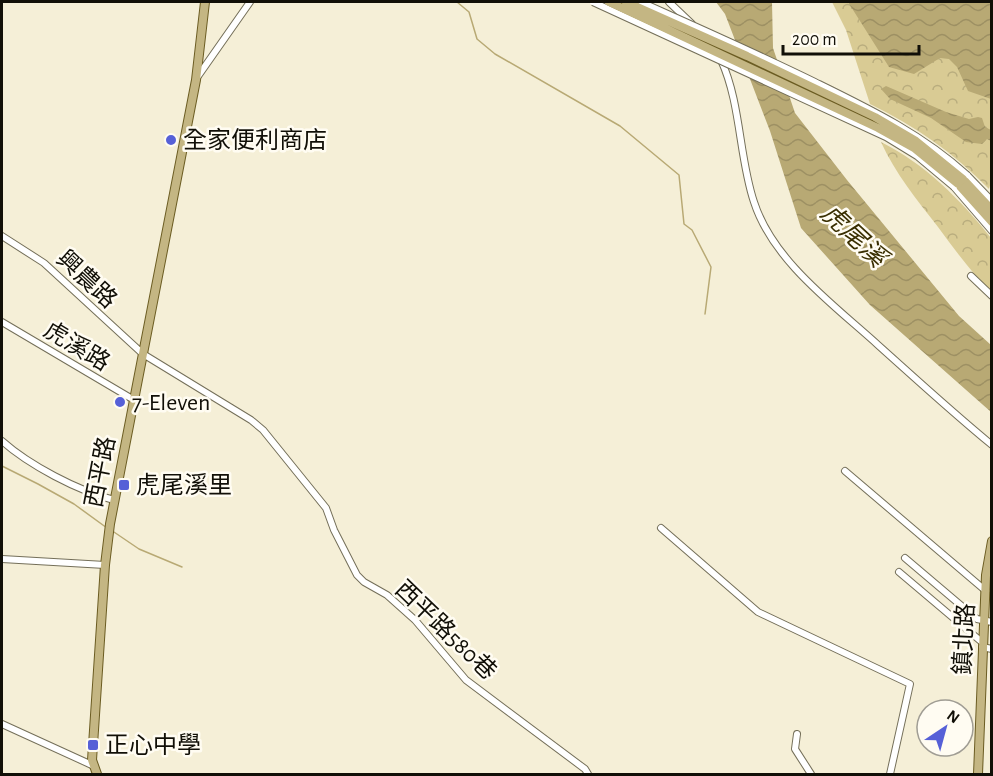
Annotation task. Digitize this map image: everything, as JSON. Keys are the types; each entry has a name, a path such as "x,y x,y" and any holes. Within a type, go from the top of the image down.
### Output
{"main road":[{"name":"西平路","path":"94,771 93,749 105,565 114,500 196,80 205,2"},
{"path":"609,2 878,128 914,148 960,181 992,222"},
{"path":"626,2 736,51 874,117 916,141 992,210"},
{"name":"鎮北路","path":"978,774 982,645 988,622 986,575 992,541"}],"street":[{"name":"西平路","path":"196,80 250,2"},
{"path":"593,2 886,137 992,201"},
{"path":"641,2 805,77 896,122 942,153 992,231"},
{"path":"669,2 717,51 724,66 734,102 754,202 774,241 802,276 962,421 992,445"},
{"name":"興農路","path":"2,236 44,263 143,354"},
{"path":"971,276 992,296"},
{"name":"虎溪路","path":"2,322 134,400"},
{"name":"西平路580巷","path":"143,354 251,420 262,430 326,508 334,530 357,574 364,582 387,595 416,620 466,680 585,769 588,774"},
{"path":"2,441 16,453 92,494 114,500"},
{"path":"845,471 986,591"},
{"path":"661,528 758,612 910,684 890,774"},
{"path":"905,558 977,619 988,622"},
{"path":"2,559 105,565"},
{"path":"899,572 982,645 992,649"},
{"path":"2,724 94,771"},
{"path":"797,734 795,749 811,774"}],"green space":[{"path":"832,2 991,2 992,179 989,189 933,141 870,104 846,30"},
{"path":"881,142 912,161 941,184 968,210 991,238 991,292 963,261 914,196"}],"water":[{"name":"虎尾溪","path":"716,2 772,2 773,48 795,113 959,316 991,345 991,412 870,305 801,228 770,131 725,14"},
{"path":"848,2 991,2 991,99 968,91 957,67 949,59 940,58 914,74 889,67"},
{"path":"886,86 946,112 969,119 982,118 985,127 991,130 991,141 987,139 982,144 966,142 931,118 890,99 881,89"}],"waterway":[{"path":"457,2 469,12 477,39 495,54 620,126 679,175 684,224 692,230 711,267 705,314"},
{"path":"2,466 74,504 107,528"},
{"path":"111,530 139,549 182,567"}],"place":[{"name":"全家便利商店","path":"171,140"},
{"name":"7-Eleven","path":"120,402"},
{"name":"虎尾溪里","path":"124,485"},
{"name":"正心中學","path":"93,745"}]}
